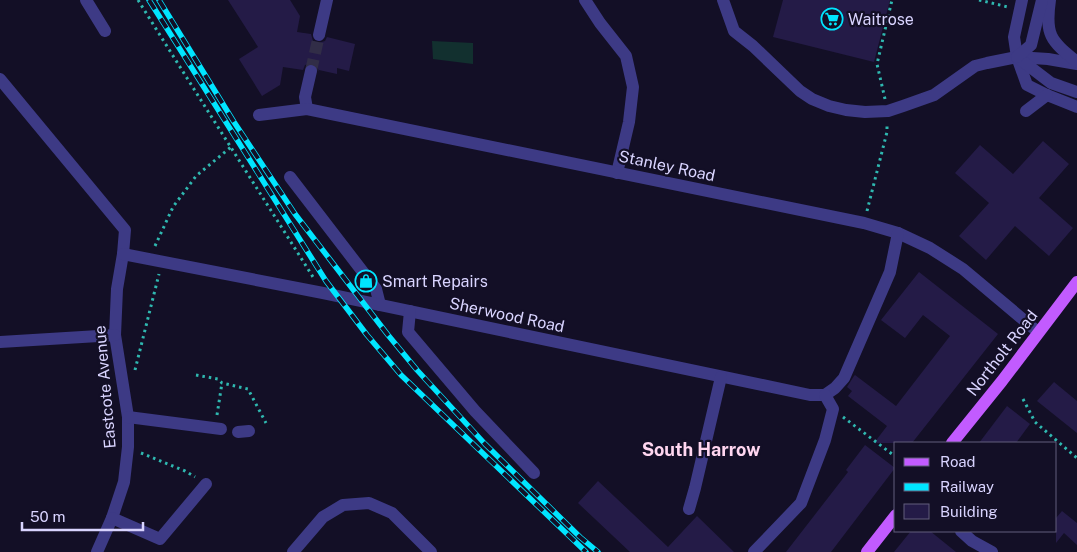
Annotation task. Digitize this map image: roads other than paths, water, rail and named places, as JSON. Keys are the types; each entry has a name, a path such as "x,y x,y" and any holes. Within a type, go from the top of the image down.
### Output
{"main road":[{"name":"Northolt Road","path":"953,442 1077,282"},
{"path":"867,552 894,517"}],"street":[{"path":"86,0 105,31"},
{"path":"319,35 327,0"},
{"path":"585,0 626,56 633,87 629,122 617,173"},
{"path":"723,0 734,31 812,99 846,110 865,112 888,111 934,94 975,66 1017,57 1048,58 1077,63"},
{"path":"1022,0 1014,37 1017,57 1027,85 1077,106"},
{"path":"1017,57 1031,0"},
{"path":"1017,57 1031,45 1042,0"},
{"path":"1050,0 1049,31 1058,47 1077,63"},
{"path":"1017,57 1051,83 1077,92"},
{"path":"306,108 305,97 310,71"},
{"name":"Eastcote Avenue","path":"0,79 125,230 117,289 115,335 128,417 128,447 124,482 112,518 97,552"},
{"path":"1026,111 1047,95"},
{"name":"Stanley Road","path":"259,116 306,108 864,223 898,233 930,248 963,269 1038,332"},
{"path":"290,177 376,289 380,305"},
{"path":"754,552 801,503 825,440 833,409 825,395 844,378 890,272 898,233"},
{"name":"Sherwood Road","path":"123,254 323,293 810,395 825,395"},
{"path":"410,311 408,332 474,411 534,473"},
{"path":"0,342 115,335"},
{"path":"689,509 696,488 721,377"},
{"path":"128,417 218,429"},
{"path":"112,518 160,539 206,484"},
{"path":"293,552 323,517 343,505 369,503 392,513 431,552"},
{"path":"962,532 972,541 992,552"}],"tunnel":[{"path":"311,71 319,35"}],"railway":[{"path":"149,0 326,281 367,335 401,375 586,552"},
{"path":"159,0 234,122 295,214 388,335 417,370 485,444 580,537 598,552"}],"place":[{"name":"Waitrose","path":"832,19"},
{"name":"Smart Repairs","path":"366,281"}],"district":[{"name":"South Harrow","path":"701,449"}]}
